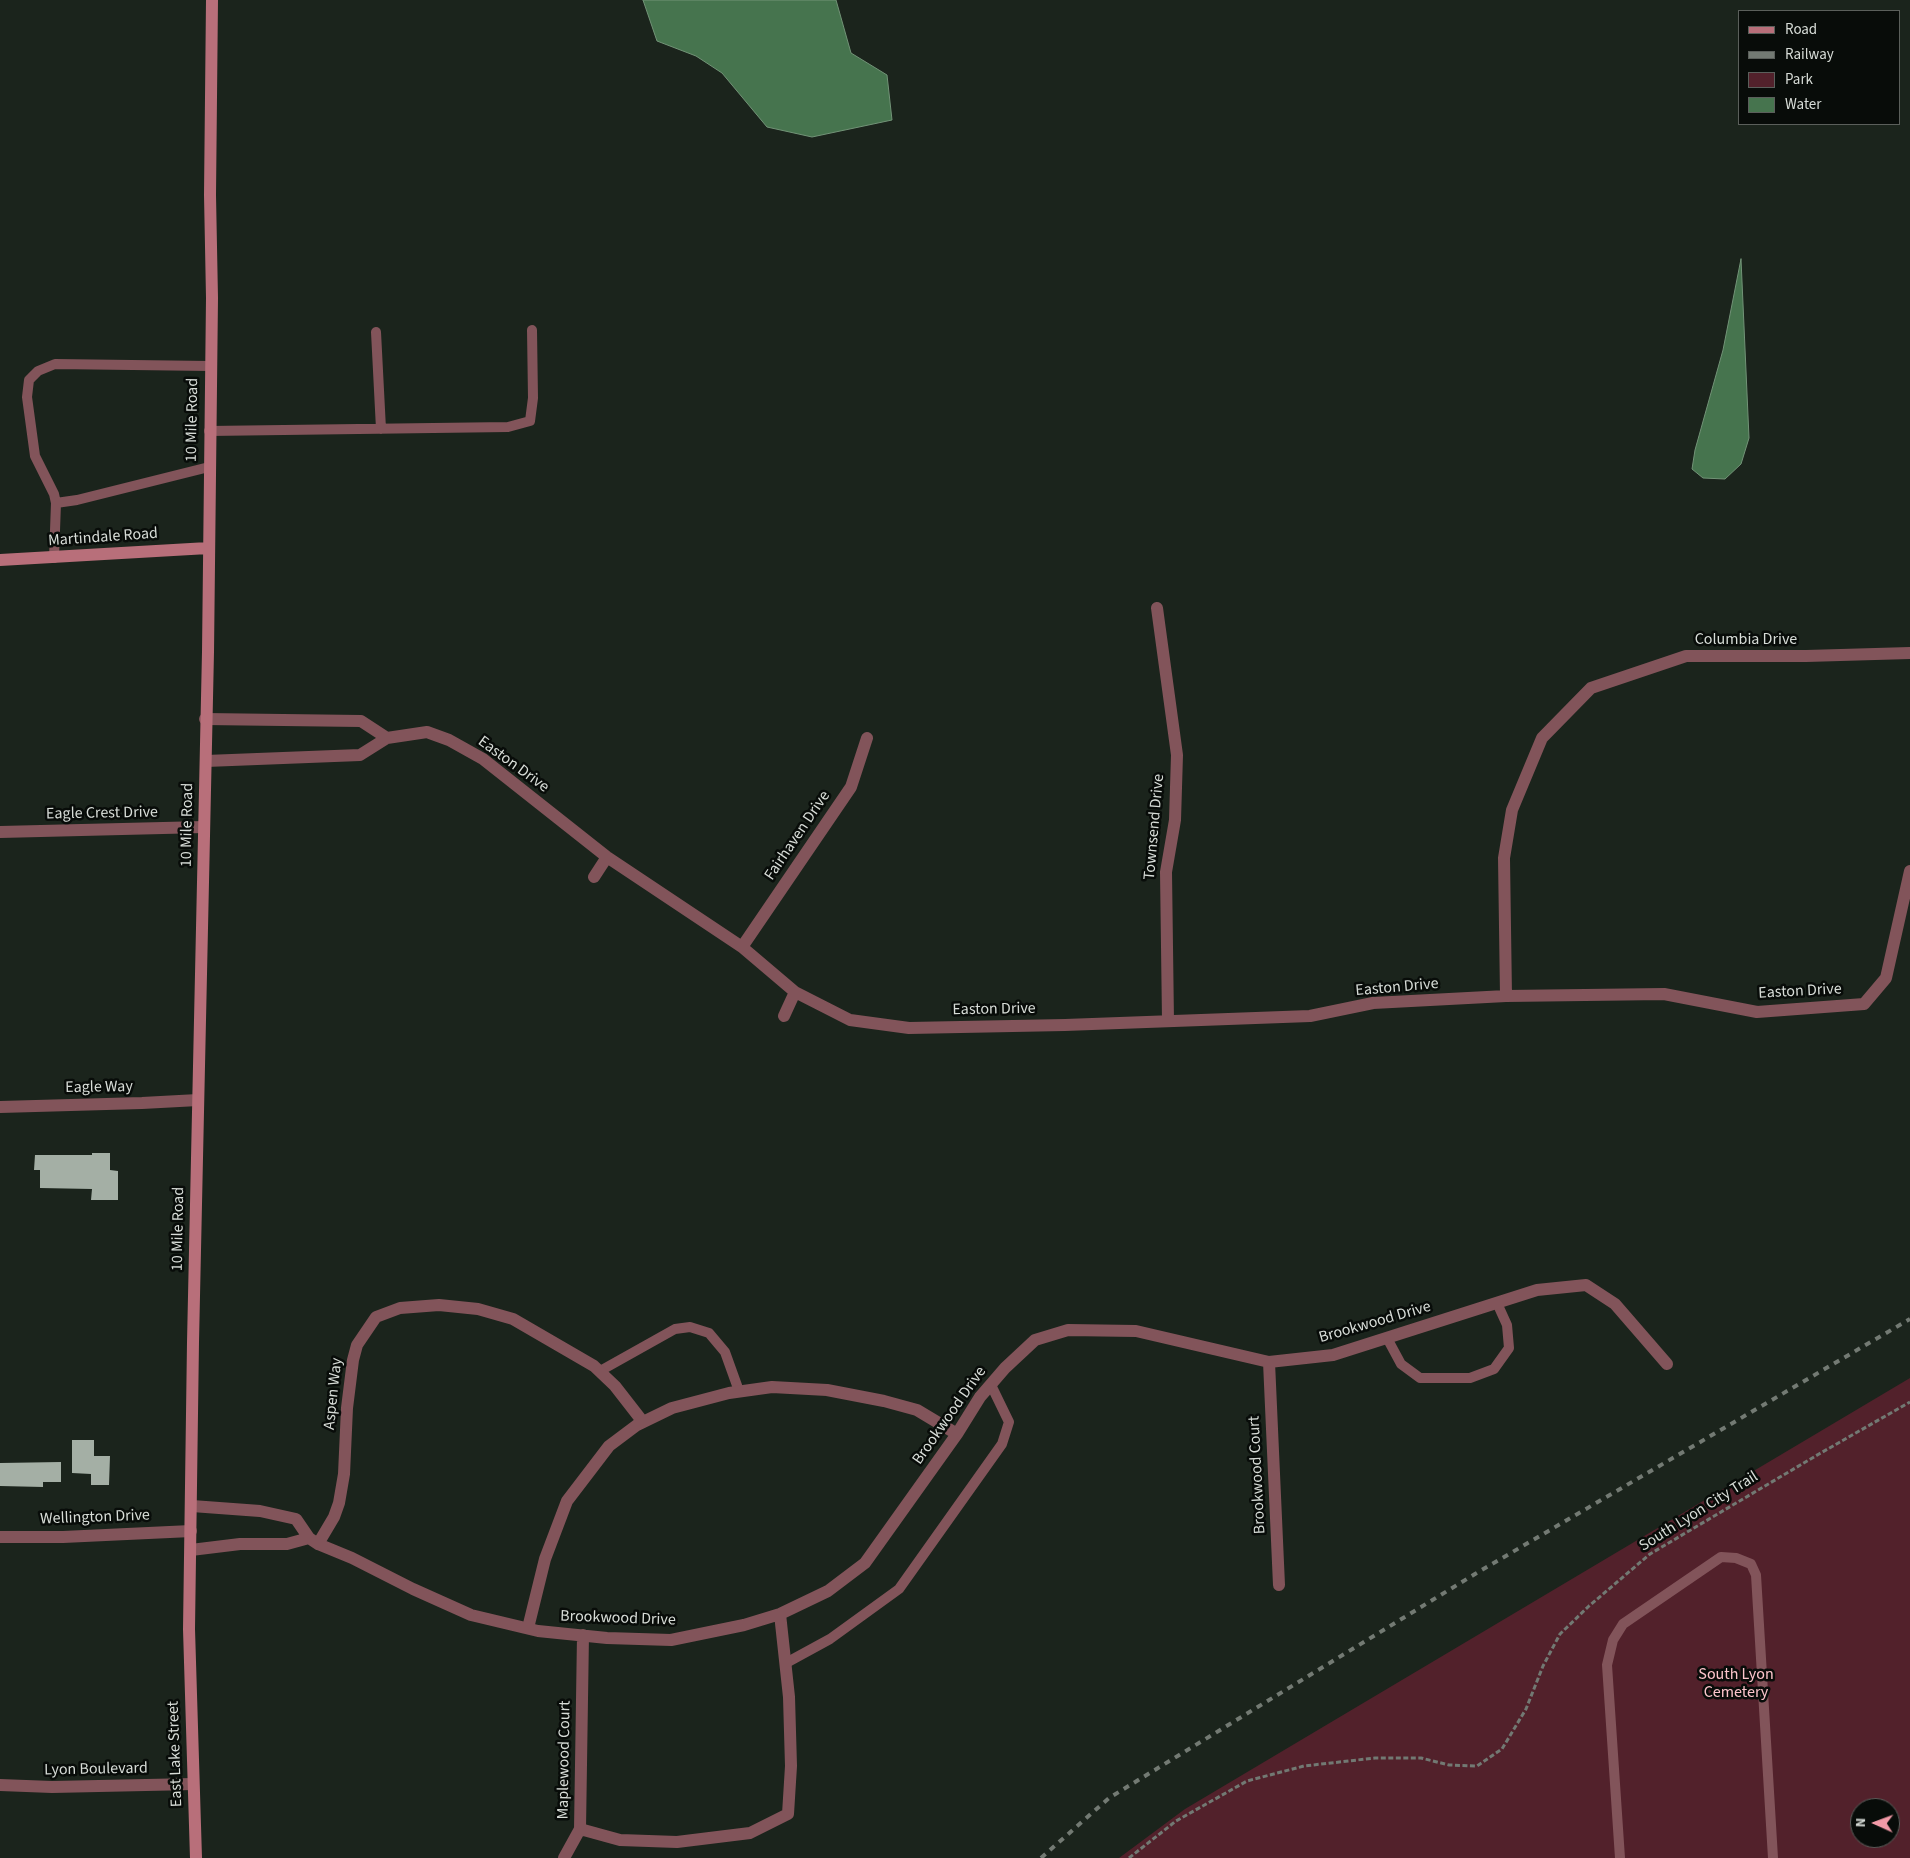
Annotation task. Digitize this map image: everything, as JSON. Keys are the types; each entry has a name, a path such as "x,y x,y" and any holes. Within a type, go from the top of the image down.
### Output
{"main road":[{"name":"10 Mile Road","path":"190,1650 198,1100 206,761 205,719 212,298 210,186 212,0"},
{"name":"Martindale Road","path":"0,560 208,548"},
{"name":"East Lake Street","path":"190,1650 196,1858"}],"street":[{"name":"Townsend Drive","path":"1157,608 1177,755 1175,820 1166,872 1168,1021"},
{"name":"Columbia Drive","path":"1506,996 1504,858 1512,810 1542,738 1591,688 1686,656 1806,656 1910,653"},
{"path":"205,719 361,721 387,738"},
{"name":"Easton Drive","path":"206,761 360,755 387,738 427,732 449,740 483,759 607,857 742,947 795,992 850,1020 909,1028 1310,1016 1373,1003 1506,996 1664,994 1756,1012 1864,1004 1886,978 1910,871"},
{"name":"Fairhaven Drive","path":"742,947 851,787 867,738"},
{"name":"Eagle Crest Drive","path":"0,832 152,830 204,827"},
{"path":"594,877 607,857"},
{"path":"784,1016 795,992"},
{"name":"Eagle Way","path":"0,1107 198,1100"},
{"name":"Brookwood Drive","path":"313,1541 471,1615 528,1628 583,1635 671,1640 744,1625 780,1614 828,1591 865,1563 957,1434 980,1397 1005,1368 1035,1340 1068,1330 1136,1331 1269,1362 1333,1355 1537,1290 1586,1285 1615,1304 1667,1364"},
{"name":"Aspen Way","path":"313,1541 334,1517 339,1503 344,1474 347,1408 357,1344 376,1317 400,1308 439,1305 478,1309 513,1319 554,1341 594,1366 615,1386 643,1422"},
{"name":"Brookwood Court","path":"1269,1362 1279,1585"},
{"path":"528,1628 544,1559 566,1501 609,1446 643,1422 672,1408 739,1391 772,1388 827,1390 875,1399 917,1410 957,1434"},
{"path":"192,1506 260,1511 296,1519 313,1541"},
{"name":"Wellington Drive","path":"0,1537 63,1537 191,1531"},
{"path":"191,1550 240,1544 287,1544 313,1541"},
{"name":"Maplewood Court","path":"583,1635 580,1829 620,1840 677,1842 750,1833 788,1814 791,1766 789,1697 780,1614"},
{"name":"Lyon Boulevard","path":"0,1785 52,1788 193,1784"},
{"path":"564,1858 580,1829"}],"lane":[{"path":"209,432 508,427 530,421 533,398 532,330"},
{"path":"376,332 381,429"},
{"path":"54,558 56,503 54,494 35,456 27,397 29,380 38,371 55,364 210,366"},
{"path":"56,503 76,500 209,467"},
{"path":"1387,1338 1402,1364 1420,1378 1470,1378 1494,1369 1509,1348 1507,1325 1497,1303"},
{"path":"600,1371 675,1329 690,1327 709,1333 725,1352 739,1391"},
{"path":"786,1663 830,1639 899,1589 1002,1444 1009,1422 991,1385"},
{"path":"1620,1858 1607,1665 1613,1640 1623,1624 1721,1557 1736,1558 1752,1564 1756,1575 1772,1858"}],"path":[{"name":"South Lyon City Trail","path":"1129,1858 1176,1821 1247,1781 1304,1766 1375,1758 1421,1758 1448,1765 1477,1766 1502,1750 1526,1709 1543,1666 1560,1634 1589,1606 1650,1554 1910,1402"}],"green space":[{"name":"South Lyon Cemetery","path":"1910,1378 1910,1858 1119,1858 1185,1809"}],"water":[{"path":"643,0 836,0 851,53 887,75 892,120 812,137 767,127 722,73 696,56 657,41"},
{"path":"1741,259 1749,438 1741,464 1725,479 1703,478 1692,469 1695,450 1723,350"}],"building":[{"path":"92,1153 110,1153 110,1170 118,1171 118,1200 91,1200 92,1189 40,1188 40,1170 34,1170 35,1155 92,1155"},
{"path":"72,1440 94,1440 94,1456 110,1456 109,1485 91,1485 91,1474 72,1473"},
{"path":"61,1462 61,1482 43,1482 43,1487 0,1486 0,1463"}],"railway":[{"path":"1041,1858 1109,1798 1475,1574 1910,1319"}]}
